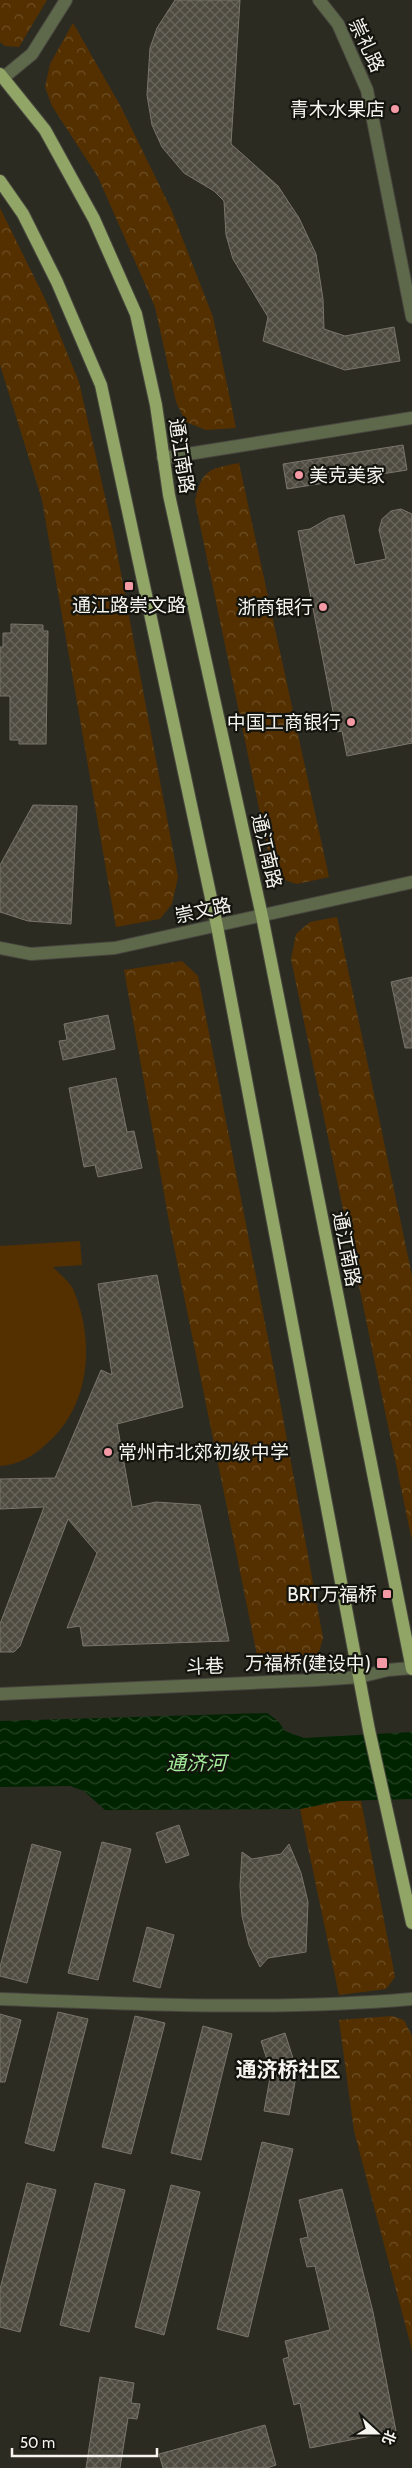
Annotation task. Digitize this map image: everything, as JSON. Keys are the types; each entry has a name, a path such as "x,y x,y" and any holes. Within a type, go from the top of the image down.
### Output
{"main road":[{"name":"通江南路","path":"2,75 45,130 94,218 136,314 156,405 169,496 262,916 412,1668"},
{"path":"0,181 23,214 57,282 101,386 217,926 369,1730 384,1805 412,1923"}],"street":[{"path":"2,75 32,54 66,0"},
{"name":"崇礼路","path":"319,0 338,24 367,90 412,317"},
{"path":"163,458 412,418"},
{"name":"崇文路","path":"0,948 30,954 115,948 412,882"},
{"name":"斗巷","path":"0,1694 359,1677 388,1670 412,1668"},
{"path":"0,1999 195,2005 342,2006 412,2000"}],"green space":[{"path":"0,0 47,0 19,47 5,46 0,42"},
{"path":"73,23 121,107 171,209 213,317 236,428 206,430 186,422 176,402 155,307 98,177 52,106 45,87 50,64"},
{"path":"0,208 46,301 79,382 114,536 178,877 172,904 160,919 116,927 42,500 0,365"},
{"path":"239,463 329,877 297,884 281,879 269,856 195,501 201,482 208,472"},
{"path":"337,917 412,1276 412,1541 291,959 296,934 310,922"},
{"path":"182,961 198,976 277,1385 323,1638 318,1655 308,1665 259,1665 170,1227 124,970"},
{"path":"80,1241 82,1265 53,1267 73,1289 85,1331 84,1374 79,1394 71,1413 59,1431 44,1446 24,1460 0,1466 0,1246"},
{"path":"339,1801 361,1801 395,1977 386,1989 339,1995 300,1809"},
{"path":"392,2016 404,2020 412,2036 412,2350 354,2131 339,2020"}],"water":[{"name":"通济河","path":"267,1713 278,1721 285,1731 304,1738 412,1732 412,1799 339,1801 300,1809 105,1810 84,1791 70,1786 0,1787 0,1721"}],"building":[{"path":"175,0 240,0 231,144 278,186 299,218 316,254 323,299 324,329 345,336 394,327 400,361 345,370 263,341 268,317 233,259 226,235 224,201 214,191 184,173 162,147 152,125 147,95 150,48 157,28"},
{"path":"403,445 407,470 287,489 283,464"},
{"path":"401,509 412,514 412,743 347,756 342,731 337,732 298,531 310,529 329,518 344,515 355,565 386,559 379,530 382,519 391,511"},
{"path":"11,624 43,625 43,631 48,631 46,744 19,744 19,740 10,740 10,696 0,696 0,647 3,647 3,633 11,633"},
{"path":"33,805 77,806 71,924 28,921 0,912 0,865"},
{"path":"412,977 412,1048 405,1048 391,982"},
{"path":"108,1015 115,1049 63,1060 59,1041 67,1040 64,1024"},
{"path":"116,1078 127,1132 134,1131 142,1168 98,1177 95,1165 84,1167 69,1088"},
{"path":"157,1275 183,1407 117,1424 132,1507 156,1502 200,1505 229,1641 83,1646 80,1626 67,1628 97,1553 68,1519 20,1646 14,1652 0,1652 0,1624 44,1507 0,1509 0,1479 55,1478 101,1370 112,1375 98,1284"},
{"path":"179,1825 189,1855 166,1863 156,1833"},
{"path":"102,1842 131,1849 98,1980 68,1973"},
{"path":"32,1844 61,1852 27,1983 0,1976 0,1967"},
{"path":"289,1844 301,1873 308,1902 306,1952 268,1958 260,1967 249,1945 242,1916 240,1886 242,1852 252,1859 281,1854"},
{"path":"147,1927 174,1935 160,1988 133,1981"},
{"path":"58,2012 88,2019 54,2151 25,2143"},
{"path":"0,2014 21,2020 5,2082 0,2082"},
{"path":"135,2016 165,2023 131,2154 102,2147"},
{"path":"203,2026 232,2034 201,2160 171,2153"},
{"path":"285,2033 297,2071 289,2115 264,2111 271,2072 261,2041"},
{"path":"262,2142 293,2149 248,2337 217,2329"},
{"path":"27,2183 56,2190 20,2332 0,2327 0,2289"},
{"path":"95,2183 125,2190 89,2332 60,2325"},
{"path":"171,2185 200,2192 164,2335 135,2327"},
{"path":"342,2189 373,2312 396,2431 310,2448 300,2403 294,2405 283,2359 289,2357 285,2341 330,2330 315,2266 307,2267 300,2239 308,2237 299,2200"},
{"path":"100,2377 134,2383 131,2403 140,2404 137,2419 128,2418 120,2468 86,2468"},
{"path":"265,2425 276,2465 267,2468 163,2468 159,2454"}],"place":[{"name":"青木水果店","path":"395,109"},
{"name":"美克美家","path":"299,475"},
{"name":"通江路崇文路","path":"129,586"},
{"name":"浙商银行","path":"323,607"},
{"name":"中国工商银行","path":"351,722"},
{"name":"常州市北郊初级中学","path":"108,1452"},
{"name":"BRT万福桥","path":"387,1594"},
{"name":"万福桥(建设中)","path":"382,1663"}],"district":[{"name":"通济桥社区","path":"288,2070"}]}
